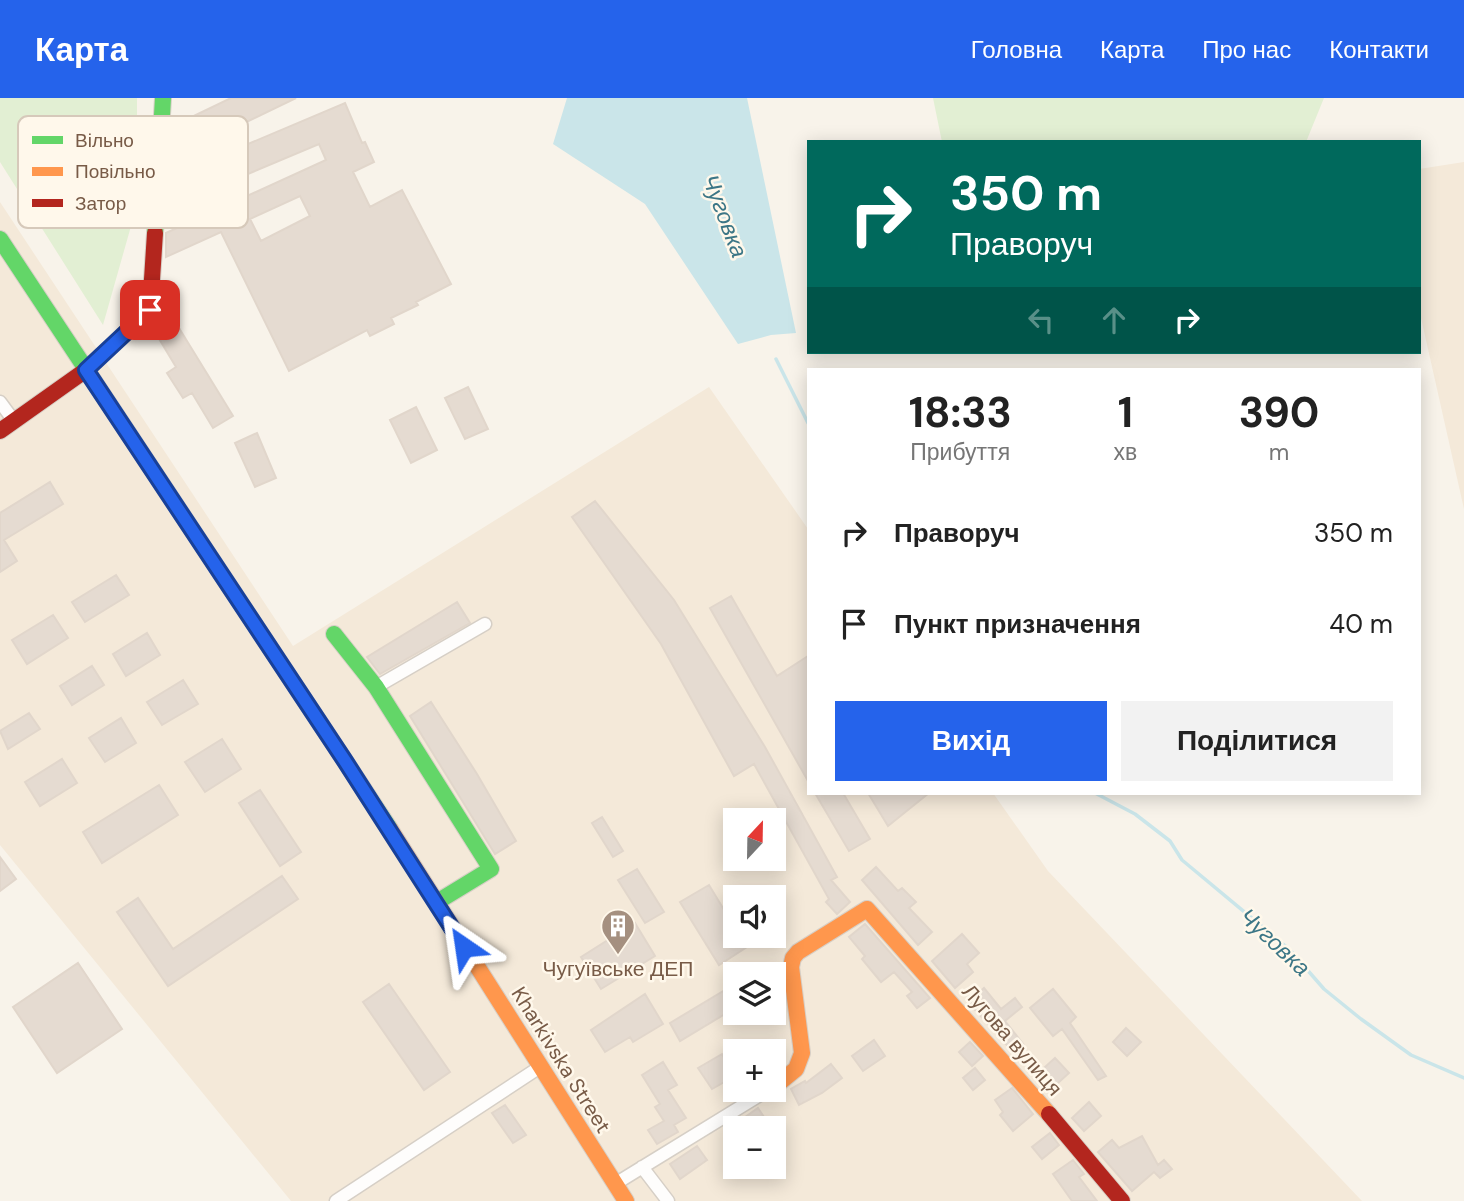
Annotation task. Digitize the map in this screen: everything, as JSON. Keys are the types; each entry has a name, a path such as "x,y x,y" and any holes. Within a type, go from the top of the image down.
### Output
{"main road":[{"path":"162,116 163,98"},
{"path":"0,431 86,370 150,310 155,228"},
{"name":"Kharkivska Street","path":"0,239 437,902 626,1201"},
{"path":"334,634 376,687 491,869 437,902"},
{"name":"Лугова вулиця","path":"786,1077 801,1062 802,1054 791,967 793,958 798,952 867,909 1013,1072 1122,1201"}],"street":[{"path":"0,401 14,421"},
{"path":"376,687 485,624"},
{"path":"336,1201 540,1067"},
{"path":"615,1184 748,1102"},
{"path":"642,1167 668,1201"}],"shaded area":[{"path":"1464,162 1464,509 1421,318 1421,169"},
{"path":"0,202 293,646 709,387 807,528 807,795 994,795 1048,871 1362,1201 291,1201 0,845"}],"green space":[{"path":"0,98 137,98 137,116 18,116 18,190 0,162"},
{"path":"933,98 1324,98 1307,140 942,140"},
{"path":"42,228 130,228 103,325"}],"water":[{"path":"567,98 747,98 796,333 771,335 738,344 645,204 553,144"}],"building":[{"path":"231,98 296,98 248,121 248,116 194,116"},
{"path":"345,103 362,143 365,142 374,162 353,172 370,207 402,190 451,284 391,318 394,324 370,336 367,330 289,371 221,232 166,257 166,233 177,228 248,228 248,196 326,160 319,144 248,174 248,144","holes":["300,196 310,216 261,241 250,219"]},
{"path":"171,315 233,416 213,428 192,393 183,398 167,373 176,367 152,327"},
{"path":"468,387 488,429 465,439 445,398"},
{"path":"416,407 437,450 411,463 390,420"},
{"path":"257,433 276,478 255,487 235,443"},
{"path":"50,482 63,504 4,540 17,561 0,572 0,513"},
{"path":"595,501 674,600 765,747 837,877 831,880 850,902 837,914 826,902 829,899 786,822 786,808 778,808 754,764 734,776 661,644 572,517"},
{"path":"116,575 129,595 85,622 72,602"},
{"path":"731,596 777,676 807,657 807,779 710,608"},
{"path":"457,602 470,623 380,674 367,657"},
{"path":"53,615 68,638 27,664 12,640"},
{"path":"147,633 160,655 126,676 113,654"},
{"path":"92,666 104,685 72,705 60,686"},
{"path":"183,680 198,704 162,725 147,702"},
{"path":"431,702 516,841 495,854 410,716"},
{"path":"29,713 40,729 8,749 0,731"},
{"path":"121,718 136,743 105,762 89,738"},
{"path":"222,739 241,769 205,792 185,762"},
{"path":"62,759 77,783 40,806 25,782"},
{"path":"159,785 178,815 102,863 83,832"},
{"path":"260,790 301,852 280,866 239,803"},
{"path":"816,795 844,795 870,839 849,851"},
{"path":"869,795 927,795 888,826"},
{"path":"602,817 623,851 613,857 592,823"},
{"path":"0,857 16,879 0,891"},
{"path":"876,867 898,891 902,888 916,902 909,908 932,932 918,945 862,880"},
{"path":"637,869 664,912 645,923 618,880"},
{"path":"282,876 298,899 168,986 117,912 138,898 173,949"},
{"path":"709,885 723,908 723,948 745,948 719,965 680,902"},
{"name":"Чугуївське ДЕП","path":"635,923 655,956 601,989 581,957"},
{"path":"865,924 930,998 917,1008 907,996 912,992 894,972 881,982 862,959 865,956 849,937"},
{"path":"962,934 979,953 967,964 973,972 955,988 932,961"},
{"path":"78,963 122,1029 57,1073 13,1007"},
{"path":"389,984 450,1072 424,1090 363,1002"},
{"path":"984,988 1001,1009 1015,998 1022,1007 1005,1021 1024,1045 1014,1053 968,1002"},
{"path":"1053,989 1076,1017 1070,1023 1106,1076 1098,1080 1062,1029 1053,1036 1030,1008"},
{"path":"723,991 723,1015 680,1041 670,1023"},
{"path":"645,994 663,1024 633,1042 630,1037 605,1052 591,1030"},
{"path":"1126,1028 1141,1042 1127,1056 1113,1042"},
{"path":"874,1040 885,1056 863,1071 852,1056"},
{"path":"970,1042 983,1056 972,1066 959,1052"},
{"path":"722,1054 723,1083 712,1089 698,1068"},
{"path":"1055,1058 1069,1073 1048,1092 1034,1077"},
{"path":"663,1062 677,1085 668,1090 686,1118 674,1125 678,1132 657,1144 648,1130 664,1121 655,1107 660,1104 642,1075"},
{"path":"831,1064 842,1078 799,1105 791,1089 805,1081 806,1083"},
{"path":"975,1068 985,1080 973,1090 963,1078"},
{"path":"1012,1088 1033,1114 1013,1131 1000,1115 1003,1112 995,1100"},
{"path":"1089,1102 1101,1116 1084,1131 1072,1118"},
{"path":"505,1105 526,1135 513,1143 492,1113"},
{"path":"758,1108 763,1116 747,1116"},
{"path":"1050,1133 1059,1145 1042,1159 1032,1147"},
{"path":"1142,1136 1158,1165 1164,1160 1172,1169 1160,1178 1154,1172 1132,1191 1098,1152 1112,1140 1119,1148"},
{"path":"697,1146 707,1160 680,1179 670,1164"},
{"path":"1073,1160 1084,1174 1079,1177 1097,1201 1072,1201 1053,1174"}],"waterway":[{"name":"Чуговка","path":"776,359 807,421"},
{"name":"Чуговка","path":"1099,795 1135,814 1170,841 1182,860 1289,949 1324,989 1361,1019 1411,1055 1464,1078"}],"traffic: fast":[{"path":"162,116 163,98"},
{"path":"155,228 155,233"},
{"path":"0,239 390,829"},
{"path":"334,634 376,687 491,869 437,902"}],"traffic: slow":[{"path":"390,829 626,1201"},
{"path":"786,1077 796,1069 802,1053 791,967 793,958 798,952 867,909 1049,1114"}],"traffic: jam":[{"path":"0,431 86,370 150,310 155,233"},
{"path":"1049,1114 1122,1201"}],"place":[{"name":"Чугуївське ДЕП","path":"618,956"}],"route":[{"path":"150,310 86,370 345,761 464,947"}]}
